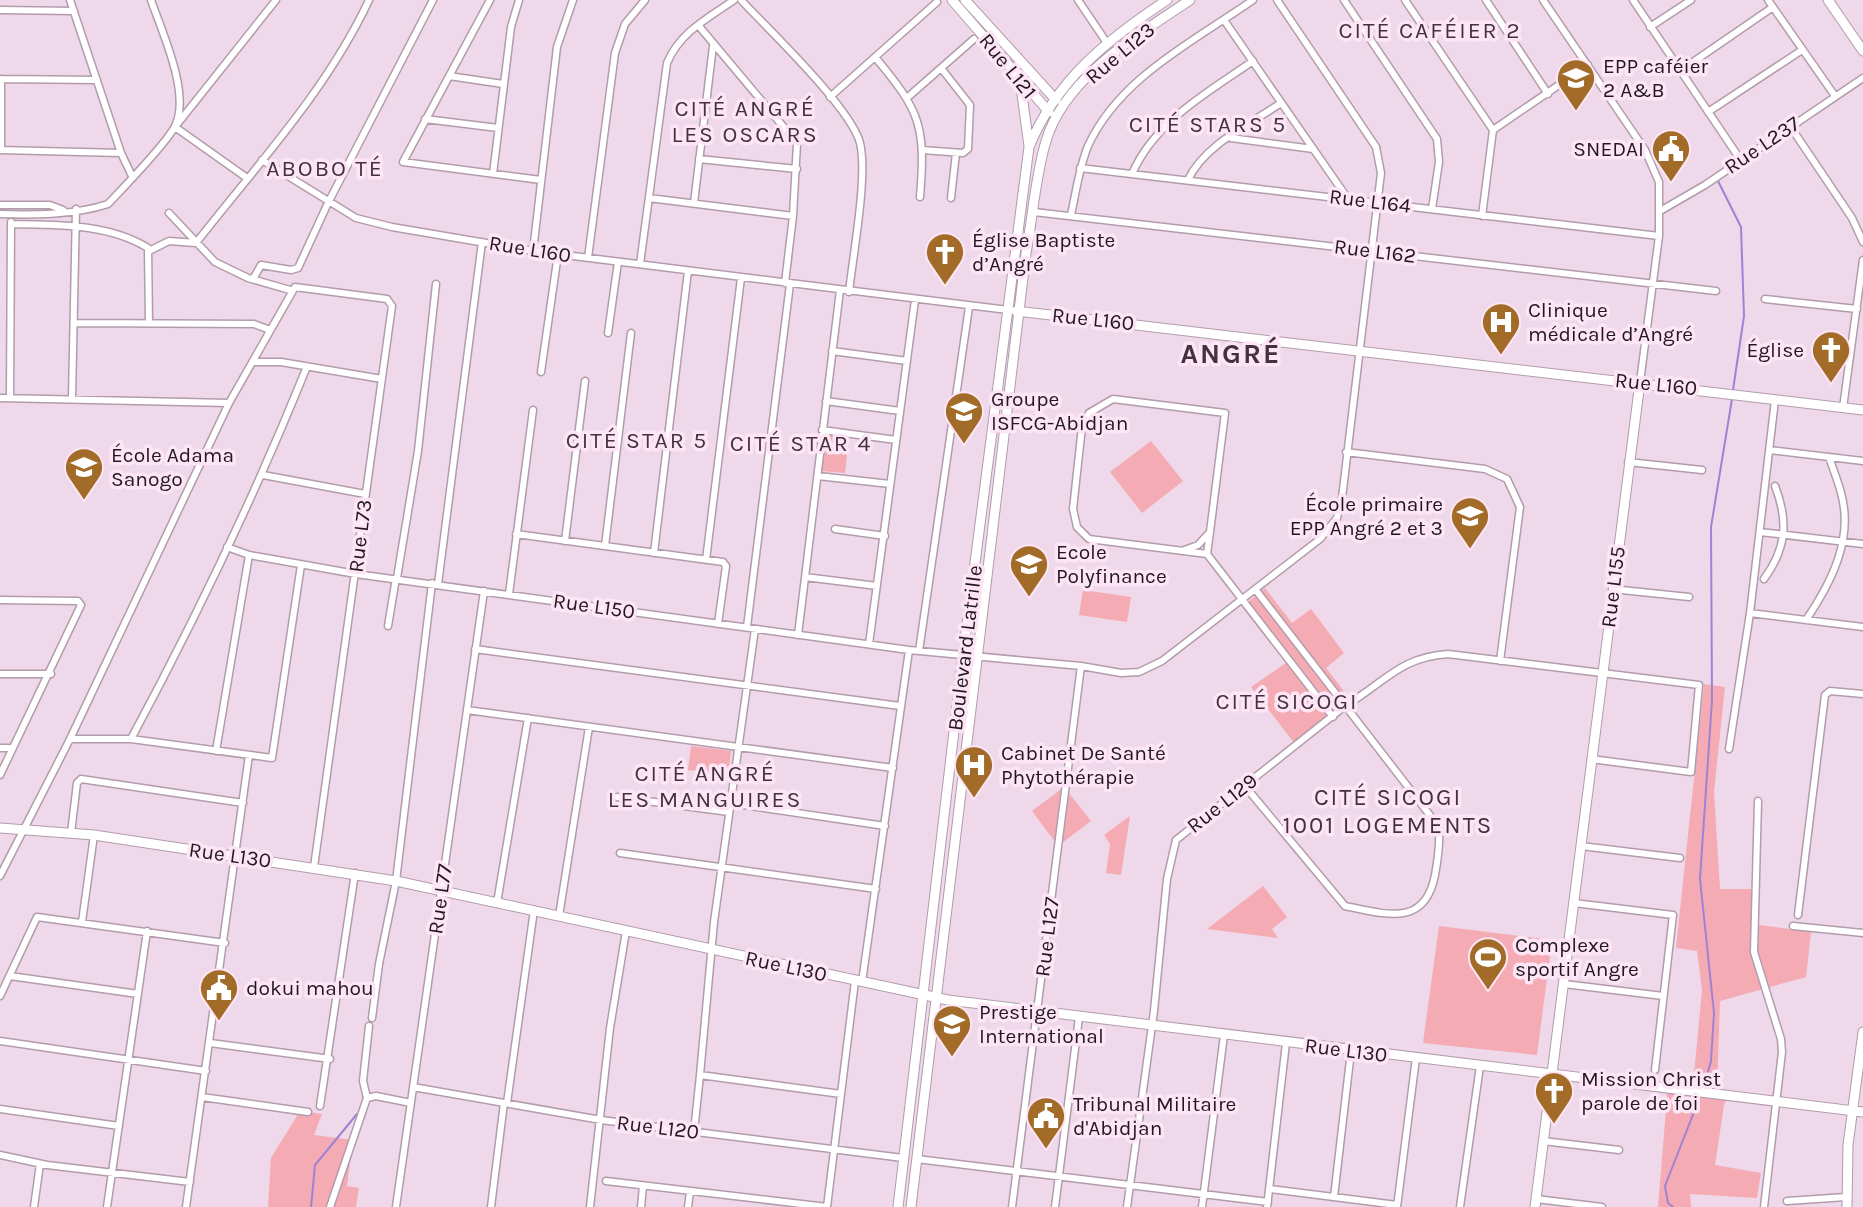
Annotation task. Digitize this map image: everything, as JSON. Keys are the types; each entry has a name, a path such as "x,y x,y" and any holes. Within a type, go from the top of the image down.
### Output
{"street":[{"path":"69,0 121,153 132,176"},
{"path":"0,214 51,216 63,210 108,204 175,127 276,0"},
{"path":"196,243 324,81 348,44 369,0"},
{"path":"253,279 261,265 291,270 298,268 328,203 433,0"},
{"path":"491,0 425,119 404,163 541,180"},
{"path":"493,174 511,27 519,0"},
{"path":"533,251 557,47 573,0"},
{"path":"588,258 615,53 625,24 645,0"},
{"path":"640,264 667,62 674,46 734,0"},
{"path":"741,0 855,128 862,157 849,292"},
{"name":"Rue L121","path":"952,0 1046,111 1058,115 1055,96 965,0"},
{"path":"1079,0 1107,43"},
{"name":"Rue L123","path":"1055,96 1107,43 1167,0"},
{"name":"Rue L123","path":"1058,115 1084,82 1121,48 1190,0"},
{"path":"1071,215 1080,168 1102,121 1124,94 1177,51 1252,0"},
{"name":"Rue L150","path":"227,547 248,555 356,574 909,650 1081,666 1121,673 1139,672 1162,662 1332,526 1342,498 1381,173 1376,147 1277,0"},
{"path":"1344,0 1437,139 1438,162 1432,209"},
{"path":"1405,0 1493,130 1482,216"},
{"path":"1486,0 1548,94"},
{"name":"Rue L155","path":"1535,1203 1628,462 1654,285 1660,211 1659,182 1653,164 1543,0"},
{"path":"1633,0 1740,159"},
{"path":"1650,27 1690,0"},
{"path":"1768,0 1835,96"},
{"path":"1828,0 1863,51"},
{"path":"153,1 174,66 181,100 175,127"},
{"path":"830,97 937,2"},
{"path":"1680,71 1773,7"},
{"path":"0,10 74,11"},
{"path":"1224,20 1348,199"},
{"path":"698,25 798,148 787,284 747,627"},
{"path":"908,97 974,39"},
{"path":"694,203 713,45"},
{"path":"1708,112 1802,50"},
{"path":"875,57 908,97 920,132 920,197"},
{"path":"1132,174 1156,134 1177,114 1253,61"},
{"path":"1493,130 1588,65"},
{"path":"922,150 956,153 968,149 970,105 941,68"},
{"path":"1018,75 1030,147"},
{"path":"449,76 503,84"},
{"name":"Rue L237","path":"1660,211 1689,195 1863,78"},
{"path":"97,80 1,79 0,150 121,153"},
{"name":"Boulevard Latrille","path":"898,1207 963,655 1030,147 1055,96"},
{"path":"1188,180 1194,167 1206,154 1281,103"},
{"name":"Boulevard Latrille","path":"911,1207 1019,311 1046,140 1058,115"},
{"path":"425,119 498,128"},
{"path":"1790,126 1852,218 1863,242"},
{"path":"175,127 247,178"},
{"path":"1231,138 1313,149"},
{"path":"950,198 956,153"},
{"path":"699,159 797,169"},
{"name":"Rue L160","path":"261,160 356,218 533,251 969,307 1640,382 1863,410"},
{"name":"Rue L164","path":"1080,168 1659,236"},
{"path":"649,198 793,216"},
{"path":"0,205 50,205 63,210"},
{"path":"72,398 76,323 76,209"},
{"name":"Rue L162","path":"1034,212 1716,291"},
{"path":"0,876 70,739 229,403 255,362 293,289 253,279 215,262 169,213"},
{"path":"10,398 11,215"},
{"path":"11,224 76,226 132,241 149,251"},
{"path":"149,251 169,241 196,243"},
{"path":"330,1207 367,1098 363,1082 380,955 396,881 482,242"},
{"path":"149,251 149,323"},
{"path":"541,372 558,254"},
{"path":"1843,408 1863,260"},
{"path":"608,333 618,262"},
{"path":"654,553 688,271"},
{"path":"706,560 741,278"},
{"path":"388,626 418,451 436,284"},
{"name":"Rue L73","path":"293,289 391,302 383,379 314,867"},
{"path":"797,635 840,290"},
{"path":"1765,299 1857,309"},
{"path":"869,644 915,300"},
{"path":"919,651 969,307"},
{"path":"76,323 254,324 270,330"},
{"path":"605,546 631,333"},
{"path":"832,351 907,361"},
{"path":"255,362 281,362 306,369 383,379"},
{"path":"131,738 180,649 263,474 306,369"},
{"path":"565,541 584,381"},
{"path":"0,398 229,403"},
{"path":"1207,554 1089,539 1077,527 1073,509 1082,427 1089,413 1113,399 1225,413 1207,554 1333,717"},
{"path":"1729,749 1750,613 1775,400"},
{"path":"826,401 900,411"},
{"path":"509,593 533,410"},
{"path":"822,430 896,439"},
{"path":"1770,450 1863,461"},
{"path":"1346,452 1485,469 1507,479 1520,507 1500,661"},
{"path":"1806,620 1829,585 1843,541 1843,502 1829,457"},
{"path":"1628,462 1702,470"},
{"path":"263,474 365,494"},
{"path":"818,476 890,484"},
{"path":"1764,579 1778,560 1785,535 1784,508 1776,486"},
{"path":"835,529 885,536"},
{"path":"1182,551 1198,545 1210,532"},
{"path":"1760,532 1863,544"},
{"path":"516,534 723,562 726,566 718,624"},
{"path":"216,751 248,555"},
{"path":"70,739 131,738 270,759 274,755 301,565"},
{"path":"805,577 877,586"},
{"path":"1244,785 1345,906 1398,914 1422,907 1430,897 1440,839 1438,827 1255,589"},
{"path":"1612,589 1689,597"},
{"name":"Rue L77","path":"396,1207 484,591"},
{"path":"0,600 81,602 51,674 0,775"},
{"path":"1750,613 1863,627"},
{"path":"694,1132 721,867 755,628"},
{"path":"475,649 901,706"},
{"path":"606,1181 827,1207 841,1094 886,826 909,650"},
{"name":"Rue L129","path":"1127,1207 1152,1026 1167,879 1175,840 1345,706 1373,689 1401,665 1419,658 1448,654 1699,685 1691,772 1591,760"},
{"name":"Rue L127","path":"1012,1207 1081,666"},
{"path":"0,674 51,674"},
{"path":"1798,915 1825,695 1830,691 1863,694"},
{"path":"467,710 893,768"},
{"path":"497,903 528,718"},
{"path":"559,916 589,726"},
{"path":"0,748 12,748"},
{"path":"186,1207 225,943 249,755"},
{"path":"71,833 77,783 81,779 243,803"},
{"path":"617,797 729,812"},
{"path":"1758,801 1754,952 1781,1039 1764,1207"},
{"path":"730,803 886,826"},
{"name":"Rue L130","path":"0,828 94,835 355,873 937,998 1863,1112"},
{"path":"82,922 94,835"},
{"path":"1581,846 1680,858"},
{"path":"620,853 876,889"},
{"path":"320,1106 330,1059 355,873"},
{"path":"1574,903 1673,915 1655,1070"},
{"path":"491,1207 534,910"},
{"path":"0,996 37,916 225,943"},
{"path":"1793,926 1863,933"},
{"path":"107,1207 147,931"},
{"path":"590,1207 610,1028 626,931"},
{"path":"10,976 138,994"},
{"path":"1564,984 1663,996"},
{"path":"1055,1207 1079,1017"},
{"path":"1787,1202 1847,1202 1852,1111 1863,1032"},
{"path":"1202,1207 1224,1035"},
{"path":"0,1041 206,1071"},
{"path":"210,1043 330,1059"},
{"path":"917,1159 1129,1184 1268,1205 1286,1043"},
{"path":"1334,1197 1351,1051"},
{"path":"1270,1189 1397,1206 1416,1058"},
{"path":"1460,1207 1480,1066"},
{"path":"700,1076 841,1094"},
{"name":"Rue L120","path":"413,1087 601,1120 903,1158"},
{"path":"367,1098 376,1096 411,1103"},
{"path":"202,1097 308,1112"},
{"path":"0,1109 119,1126"},
{"path":"1543,1141 1619,1150"},
{"path":"0,1155 40,1164 190,1182"},
{"path":"34,1207 40,1164"},
{"path":"640,1207 643,1186"},
{"path":"688,1207 690,1192"},
{"path":"737,1207 738,1197"},
{"path":"1535,1203 1602,1207"}],"shaded area":[{"path":"826,433 849,435 845,473 822,471"},
{"path":"1151,441 1183,481 1142,513 1110,472"},
{"path":"1265,588 1292,623 1311,609 1344,653 1326,668 1353,703 1295,744 1251,687 1286,663 1242,607"},
{"path":"1083,590 1131,597 1127,622 1079,615"},
{"path":"1704,684 1725,687 1714,792 1720,889 1751,889 1752,924 1811,932 1806,977 1720,1001 1717,1089 1730,1091 1724,1105 1715,1165 1761,1173 1757,1198 1690,1194 1691,1207 1658,1207 1669,1073 1694,1075 1702,990 1697,951 1676,948"},
{"path":"691,746 731,751 728,775 688,770"},
{"path":"1064,787 1091,821 1058,846 1032,811"},
{"path":"1130,816 1121,875 1106,873 1110,844 1104,835"},
{"path":"1263,886 1287,917 1272,929 1278,938 1207,929"},
{"name":"Complexe sportif Angre","path":"1439,926 1552,940 1537,1055 1423,1043"},
{"path":"300,1111 322,1114 314,1135 353,1140 347,1186 359,1188 356,1207 268,1207 271,1158"}],"waterway":[{"path":"1718,181 1741,227 1744,316 1733,390"},
{"path":"1705,1082 1711,1061 1714,1013 1700,879 1712,700 1711,527 1732,399"},
{"path":"1673,1207 1668,1203 1665,1186 1694,1112"},
{"path":"311,1207 315,1165 357,1114"}],"place":[{"name":"EPP caféier 2 A&B","path":"1576,112"},
{"name":"SNEDAI","path":"1671,183"},
{"name":"Église Baptiste d’Angré","path":"945,286"},
{"name":"Clinique médicale d’Angré","path":"1501,356"},
{"name":"Église","path":"1831,384"},
{"name":"Groupe ISFCG-Abidjan","path":"964,445"},
{"name":"École Adama Sanogo","path":"84,501"},
{"name":"École primaire EPP Angré 2 et 3","path":"1470,550"},
{"name":"Ecole Polyfinance","path":"1029,598"},
{"name":"Cabinet De Santé Phytothérapie","path":"974,799"},
{"name":"Complexe sportif Angre","path":"1488,991"},
{"name":"dokui mahou","path":"219,1022"},
{"name":"Prestige International","path":"952,1058"},
{"name":"Mission Christ parole de foi","path":"1554,1125"},
{"name":"Tribunal Militaire d'Abidjan","path":"1046,1150"}],"district":[{"name":"CITÉ CAFÉIER 2","path":"1430,30"},
{"name":"CITÉ ANGRÉ LES OSCARS","path":"745,121"},
{"name":"CITÉ STARS 5","path":"1208,124"},
{"name":"ABOBO TÉ","path":"325,168"},
{"name":"ANGRÉ","path":"1231,353"},
{"name":"CITÉ STAR 5","path":"637,440"},
{"name":"CITÉ STAR 4","path":"801,443"},
{"name":"CITÉ SICOGI","path":"1287,701"},
{"name":"CITÉ ANGRÉ LES MANGUIRES","path":"705,786"},
{"name":"CITÉ SICOGI 1001 LOGEMENTS","path":"1388,811"}]}
